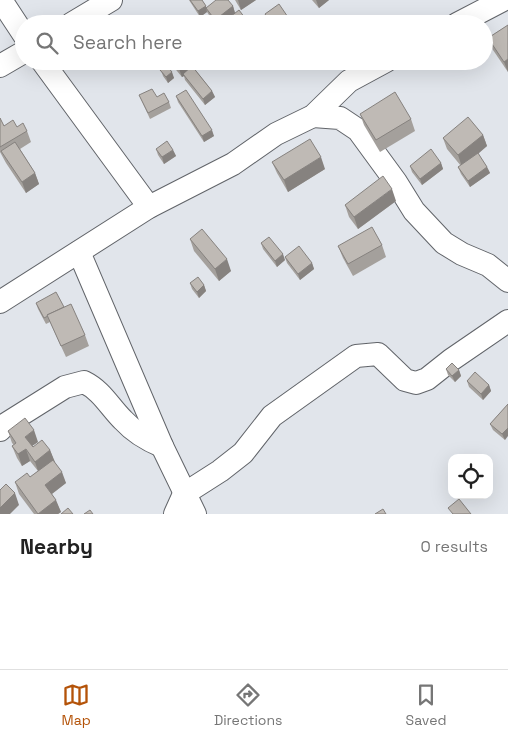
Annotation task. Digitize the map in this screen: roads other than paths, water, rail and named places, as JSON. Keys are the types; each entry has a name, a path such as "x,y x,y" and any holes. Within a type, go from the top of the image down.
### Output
{"street":[{"path":"2,0 15,21"},
{"path":"86,15 111,0"},
{"path":"474,15 503,0"},
{"path":"0,66 15,57"},
{"path":"49,70 149,207"},
{"path":"0,302 149,207 233,164 276,134 313,116 349,81 369,70"},
{"path":"313,116 340,118 358,130 396,182 414,211 444,244 488,265 508,281"},
{"path":"78,252 162,446 180,504 196,514"},
{"path":"180,504 243,453 272,416 356,356 378,354 405,380 416,383 428,379 451,360 508,321"},
{"path":"0,430 6,424 65,387 84,382 95,388 136,433 162,446"}]}
